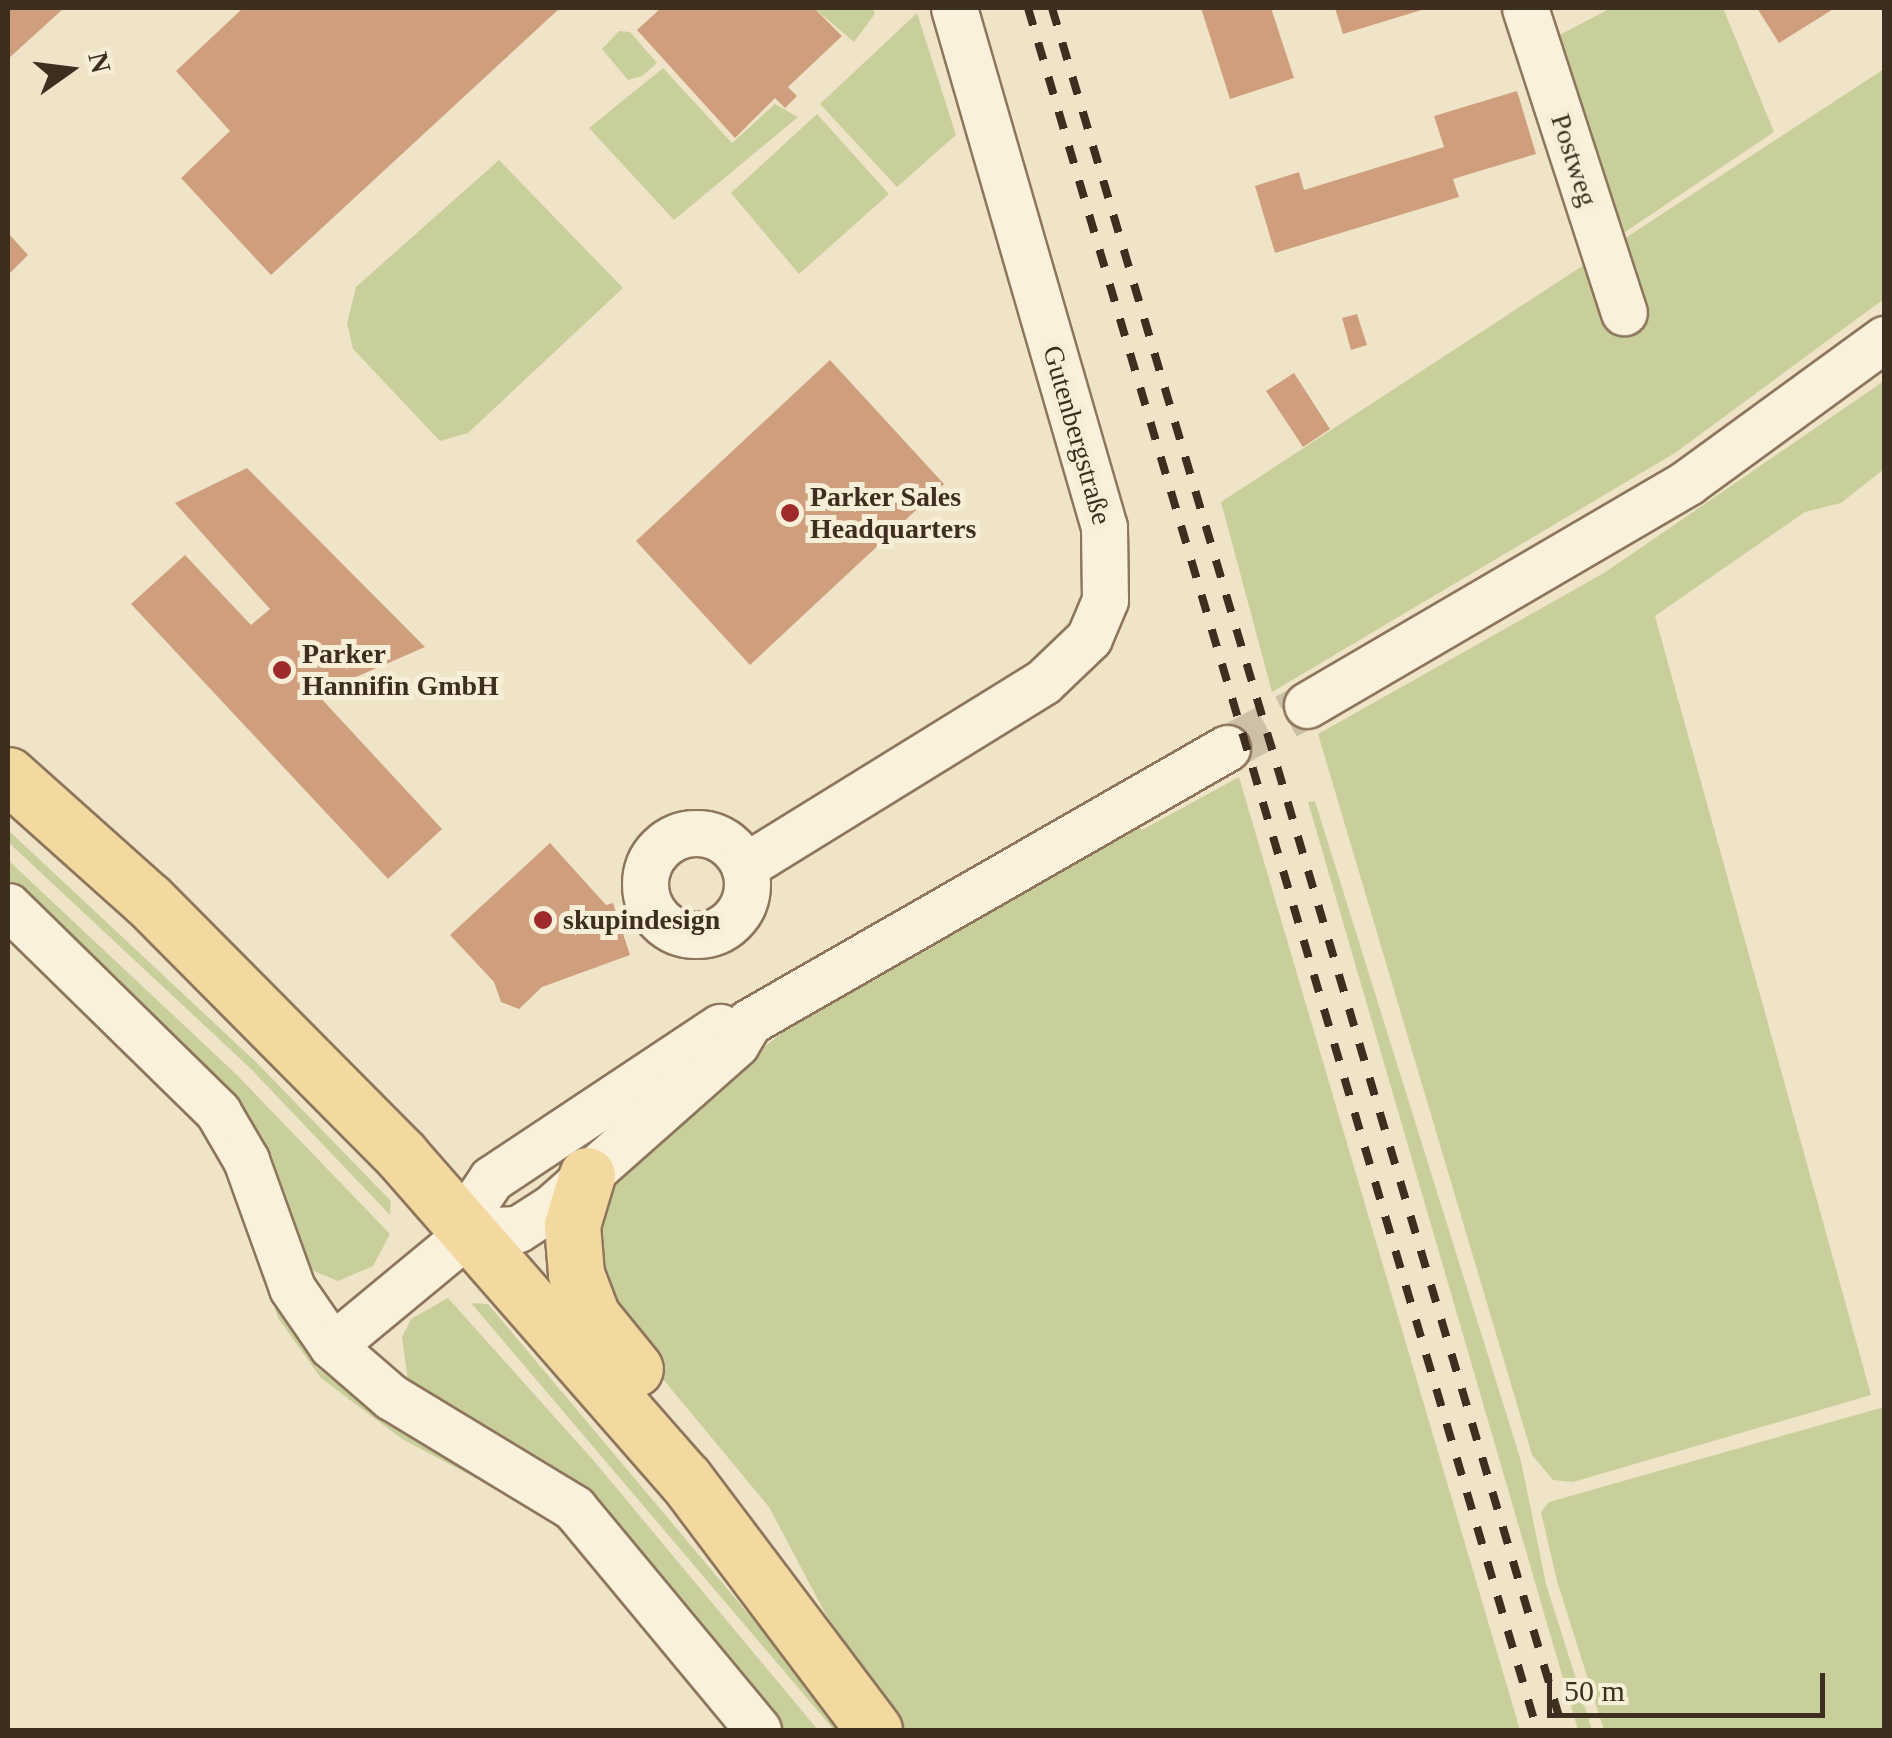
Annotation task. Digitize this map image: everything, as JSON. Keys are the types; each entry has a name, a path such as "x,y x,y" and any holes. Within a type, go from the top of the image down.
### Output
{"main road":[{"path":"8,775 290,1038 470,1231 685,1479 874,1730"},
{"path":"587,1174 572,1225 582,1296 664,1404 685,1479"}],"street":[{"name":"Gutenbergstraße","path":"744,866 1042,682 1090,638 1105,600 1104,527 954,8"},
{"name":"Postweg","path":"1525,8 1624,312"},
{"path":"1307,705 1688,482 1884,339"},
{"path":"470,1231 475,1202 490,1179 699,1038 749,1022 1227,748"},
{"path":"8,906 218,1112 246,1160 292,1288 332,1346 391,1397 583,1516 758,1730"},
{"path":"332,1346 470,1231 518,1229 736,1044 749,1022"}],"green space":[{"path":"814,8 873,8 875,14 854,42"},
{"path":"1611,8 1723,8 1774,132 1613,240 1556,37"},
{"path":"917,13 956,135 897,187 820,104"},
{"path":"619,31 630,32 657,63 642,76 628,80 602,49"},
{"path":"663,68 732,143 775,104 798,117 674,220 589,128"},
{"path":"1884,69 1884,299 1675,453 1272,692 1221,502"},
{"path":"817,114 889,194 799,274 731,193"},
{"path":"499,160 623,288 468,433 440,441 353,349 347,323 356,287"},
{"path":"1884,381 1884,469 1841,503 1805,512 1655,616 1871,1395 1573,1482 1553,1480 1532,1455 1318,734 1604,573"},
{"path":"1239,777 1520,1730 905,1730 825,1613 769,1507 618,1325 594,1256 603,1201 629,1153 810,1011 1134,822 1142,830"},
{"path":"1315,801 1521,1461 1546,1584 1592,1730 1578,1730 1308,802"},
{"path":"8,830 256,1062 391,1201 390,1215 250,1068 8,842"},
{"path":"8,860 237,1075 390,1234 373,1266 338,1281 304,1267 274,1207 8,894"},
{"path":"217,1129 286,1319 319,1361 315,1366 381,1417 567,1522 598,1568 540,1512 402,1439 321,1378 278,1318"},
{"path":"448,1298 594,1461 818,1730 772,1730 723,1664 408,1382 402,1337 411,1319"},
{"path":"471,1303 488,1304 846,1730 834,1730"},
{"path":"1884,1407 1884,1730 1604,1730 1557,1581 1541,1512 1549,1502"}],"building":[{"path":"8,8 64,8 8,59"},
{"path":"243,8 560,8 271,275 181,178 230,131 176,71"},
{"path":"661,8 814,8 842,36 788,87 797,96 785,108 775,98 735,138 637,30"},
{"path":"1201,8 1271,8 1294,78 1230,99"},
{"path":"1335,8 1428,8 1343,34"},
{"path":"1757,8 1835,8 1779,43"},
{"path":"1517,91 1536,154 1453,179 1459,197 1275,253 1255,186 1299,172 1304,190 1444,147 1434,116"},
{"path":"8,233 28,255 8,275"},
{"path":"1357,314 1367,345 1351,350 1342,318"},
{"name":"Parker Sales Headquarters","path":"830,360 944,484 750,665 636,541"},
{"path":"1294,373 1330,429 1303,447 1266,391"},
{"name":"Parker Hannifin GmbH","path":"247,468 425,647 317,694 442,829 388,879 131,604 185,555 251,625 270,609 175,503"},
{"name":"skupindesign","path":"550,843 606,905 613,903 630,955 542,987 519,1009 501,1002 494,982 450,935"}],"tunnel":[{"path":"1227,748 1307,705"}],"railway":[{"path":"1028,8 1537,1730"},
{"path":"1052,8 1563,1730"}],"place":[{"name":"Parker Sales Headquarters","path":"790,513"},
{"name":"Parker Hannifin GmbH","path":"282,670"},
{"name":"skupindesign","path":"543,920"}]}
